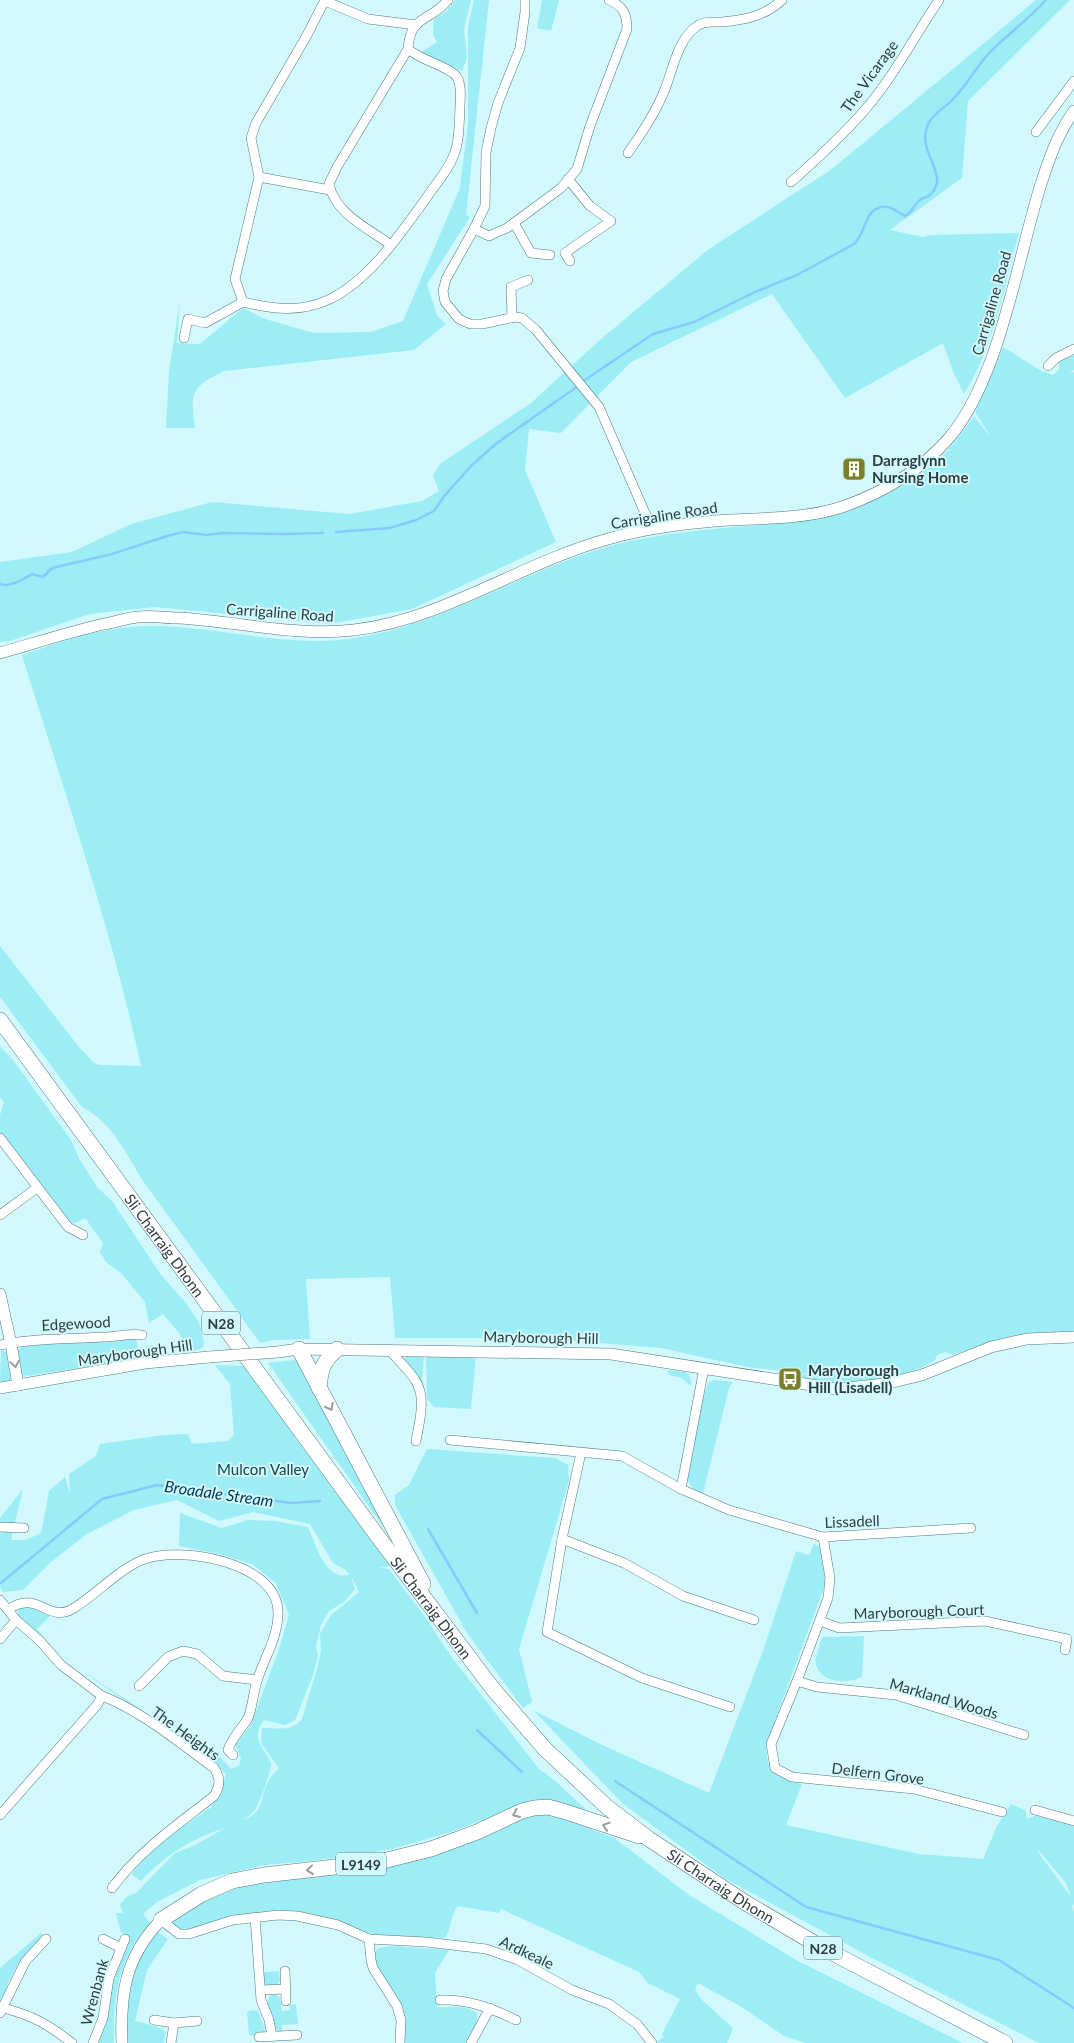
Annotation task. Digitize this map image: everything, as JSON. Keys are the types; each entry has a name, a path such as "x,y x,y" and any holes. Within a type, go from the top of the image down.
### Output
{"highway":[{"name":"Sli Charraig Dhonn","path":"0,1020 289,1416 445,1625 493,1689 545,1749 607,1807 649,1839 746,1904 821,1947 1005,2043"},
{"name":"N28","path":"299,1349 445,1625"},
{"path":"319,1388 321,1370 325,1361 337,1349"},
{"name":"L9149","path":"161,1920 202,1894 232,1881 264,1875 378,1862 431,1849 477,1832 522,1811 534,1808 548,1807 563,1811 604,1826 649,1839"}],"main road":[{"name":"Carrigaline Road","path":"0,653 79,630 139,616 198,619 293,631 336,632 375,627 414,618 561,556 606,540 652,529 713,521 806,515 842,507 887,487 916,468 942,446 966,414 989,364 1045,171 1059,136 1074,111"},
{"path":"0,1294 6,1344 18,1385"},
{"name":"Maryborough Hill","path":"0,1388 145,1363 299,1349 337,1349 611,1354 837,1389 885,1384 922,1375 991,1347 1027,1339 1074,1337"},
{"name":"L9149","path":"122,2043 122,1994 127,1971 139,1948 161,1920"}],"street":[{"path":"243,302 236,279 259,178 251,138 325,0 368,19 416,25"},
{"path":"391,245 344,211 330,190 330,178 408,49 408,42 416,25 420,19 443,6 448,0"},
{"path":"525,0 520,48 498,104 486,152 485,206 446,279 443,291 445,302 459,319 470,324 522,318 536,330 599,407 652,529"},
{"path":"474,228 489,236 495,234 514,223 561,188 577,169 590,126 627,29 626,13 619,5 609,0"},
{"path":"628,153 647,125 663,94 681,46 688,34 697,26 706,22 743,20 761,15 782,0"},
{"name":"The Vicarage","path":"792,182 863,112 891,74 939,0"},
{"path":"184,338 188,319 205,323 243,302 275,309 286,309 309,307 328,300 344,290 368,270 391,245 442,179 450,165 458,140 460,90 456,77 449,70 428,62 408,49"},
{"path":"1036,132 1074,81"},
{"path":"259,178 330,190"},
{"path":"565,253 610,222 590,206 568,179"},
{"path":"514,223 531,252 550,255"},
{"path":"512,318 512,287 528,280"},
{"path":"1048,366 1062,354 1074,349"},
{"path":"0,1138 68,1227 83,1235"},
{"path":"0,1215 37,1188"},
{"name":"Edgewood","path":"6,1344 66,1338 112,1337 133,1333 142,1335"},
{"path":"389,1350 416,1380 419,1390 421,1404 416,1442"},
{"path":"681,1489 704,1368"},
{"name":"Lissadell","path":"450,1440 622,1456 681,1489 729,1510 823,1537 971,1528"},
{"path":"581,1453 562,1539 547,1632 642,1678 730,1707"},
{"path":"0,1527 24,1528"},
{"path":"797,1681 828,1598 830,1578 823,1537"},
{"path":"562,1539 624,1563 682,1596 754,1620"},
{"path":"8,1610 15,1604 26,1601 41,1606 53,1613 72,1610 123,1570 150,1558 171,1554 198,1556 228,1564 256,1575 267,1584 275,1597 278,1611 276,1629 270,1651 257,1680 247,1719 231,1740 228,1750 233,1755"},
{"name":"The Heights","path":"0,1600 16,1620 40,1641 61,1665 102,1696 114,1701 170,1736 214,1768 218,1774 219,1781 214,1796 143,1851 112,1888"},
{"path":"0,1638 16,1620"},
{"name":"Maryborough Court","path":"820,1621 839,1628 985,1621 1067,1638 1065,1650"},
{"path":"139,1686 168,1657 183,1651 197,1654 223,1676 257,1680"},
{"name":"Markland Woods","path":"797,1681 817,1687 896,1695 1024,1735"},
{"name":"Delfern Grove","path":"797,1681 771,1744 775,1768 792,1777 914,1789 1002,1812"},
{"path":"0,1815 97,1705 102,1696"},
{"path":"1035,1810 1074,1821"},
{"name":"Ardkeale","path":"161,1920 179,1934 189,1934 233,1920 255,1917 287,1916 316,1918 370,1939 466,1945 500,1953 534,1967 572,1990 609,2004 637,2024 652,2043"},
{"path":"255,1917 262,2000 272,2036"},
{"name":"Wrenbank","path":"103,1939 121,1948"},
{"name":"Wrenbank","path":"93,2043 103,2018 109,1978 125,1939"},
{"path":"370,1939 370,1960 373,1968 397,2006 401,2020 400,2043"},
{"name":"Wrenbank","path":"46,1940 25,1962 10,1989 2,2010 31,2016 44,2022 72,2043"},
{"path":"285,1971 286,2001"},
{"path":"261,1990 285,1989"},
{"path":"440,2000 459,2000 490,2008 516,2020"},
{"path":"471,2043 490,2008"},
{"path":"154,2020 174,2023 197,2021"},
{"path":"171,2043 174,2023"},
{"path":"259,2038 297,2035"}],"green space":[{"path":"455,0 471,0 464,29 467,58 462,71 420,53 437,42 433,35 434,19 447,11"},
{"path":"474,0 489,0 466,215 470,217 427,284 437,316 446,324 414,350 224,371 205,382 195,392 193,407 195,428 166,428 169,371 180,300 177,343 200,344 243,308 265,319 314,333 371,332 403,321 460,188 468,124 468,26"},
{"path":"542,0 559,0 551,31 537,28"},
{"path":"1036,0 1070,0 968,101 962,178 890,230 923,237 931,235 1019,233 991,336 964,394 954,374 943,343 845,398 772,294 631,362 561,433 529,429 525,470 556,542 412,609 329,624 155,607 90,614 10,641 0,642 0,562 72,552 131,524 212,502 349,514 422,501 439,491 433,475 441,463 531,403 601,339 709,249 832,169"},
{"path":"1003,347 1053,375 1059,370 1059,362 1074,355 1074,370 1069,373 1074,372 1074,1331 1019,1335 999,1339 953,1355 945,1352 937,1355 935,1360 925,1366 897,1375 881,1379 834,1383 813,1380 799,1376 799,1374 819,1375 747,1367 661,1348 539,1338 395,1338 390,1277 306,1279 310,1339 273,1340 260,1343 148,1188 112,1132 103,1122 82,1107 0,997 0,946 79,1047 93,1062 99,1065 141,1066 116,962 22,655 89,634 130,627 182,627 286,640 312,641 338,640 374,634 409,625 443,613 542,570 610,546 678,533 806,519 851,509 887,494 928,468 946,452 974,416 989,434 975,412"},
{"path":"0,1046 13,1060 71,1140 80,1160 97,1187 112,1201 161,1275 185,1302 199,1322 204,1342 203,1348 191,1352 179,1333 163,1314 149,1323 145,1302 121,1273 106,1262 100,1252 103,1243 85,1218 75,1223 69,1223 0,1133 0,1115 4,1102 0,1097"},
{"path":"133,1338 137,1342 138,1348 152,1345 152,1357 26,1376 22,1374 16,1351 24,1346 92,1340 114,1342"},
{"path":"1,1350 8,1353 13,1380 0,1382"},
{"path":"424,1353 422,1382 403,1359 406,1358 407,1354"},
{"path":"426,1353 476,1355 471,1409 434,1407 427,1399"},
{"path":"304,1359 387,1532 268,1363"},
{"name":"Mulcon Valley","path":"215,1365 245,1366 390,1566 379,1568 389,1569 428,1621 450,1655 539,1769 559,1784 589,1812 585,1815 501,1813 451,1832 392,1849 311,1861 264,1865 200,1880 157,1902 143,1914 150,1923 139,1936 124,1964 117,1994 114,2043 98,2043 105,2024 112,1985 130,1940 121,1932 116,1913 123,1913 120,1905 126,1897 136,1893 175,1853 195,1845 225,1828 201,1837 179,1849 159,1863 141,1881 131,1874 155,1845 210,1808 220,1795 226,1774 214,1761 114,1694 82,1670 215,1759 217,1754 231,1769 239,1766 241,1758 235,1745 250,1727 278,1652 289,1615 276,1583 252,1564 219,1554 179,1546 180,1513 222,1528 248,1520 275,1521 308,1527 318,1552 327,1567 340,1575 349,1575 346,1570 333,1563 310,1524 253,1512 219,1521 177,1500 134,1510 87,1534 51,1562 23,1590 3,1592 0,1587 0,1518 23,1489 11,1540 26,1540 41,1533 49,1491 65,1477 70,1493 69,1474 96,1456 100,1444 164,1435 188,1434 192,1444 228,1441 234,1435 230,1384","holes":["351,1576 359,1592 331,1615 320,1634 321,1651 302,1719 289,1728 262,1728 261,1743 279,1768 269,1780 259,1808 250,1817 243,1820 255,1810 271,1766 259,1742 258,1733 260,1727 264,1720 285,1725 295,1720 313,1675 318,1656 316,1646 321,1625 329,1611 344,1602 355,1589"]},
{"path":"667,1370 685,1372 689,1375 692,1385 682,1378 669,1375"},
{"path":"714,1380 733,1382 729,1388 703,1493 696,1491 692,1487 687,1475 703,1393 709,1382"},
{"path":"427,1449 555,1458 568,1465 569,1481 519,1649 532,1702 523,1708 467,1633 395,1505 395,1495 409,1485"},
{"path":"814,1544 820,1547 824,1557 825,1585 766,1745 768,1761 775,1772 786,1779 802,1784 786,1825 919,1854 983,1859 997,1826 1011,1804 1025,1810 1027,1819 1035,1816 1074,1824 1074,1906 1072,1904 1074,1913 1074,2043 1039,2043 876,1960 724,1878 622,1803 533,1710 598,1743 709,1793 763,1651 796,1551 809,1555","holes":["1039,1851 1066,1883 1071,1897"]},
{"path":"29,1608 50,1616 37,1629 51,1646 71,1662 43,1640 20,1620 19,1609"},
{"path":"864,1636 862,1677 848,1681 834,1680 827,1678 817,1668 815,1661 822,1637"},
{"path":"533,1813 552,1813 590,1826 592,1830 613,1837 689,1895 796,1960 963,2043 805,2043 784,2036 740,2006 698,1983 695,1990 702,2000 733,2028 727,2043 658,2043 657,2041 664,2037 662,2034 680,1999 648,1983 639,1972 501,1909 499,1913 458,1906 445,1938 373,1934 313,1915 288,1911 243,1915 185,1932 173,1925 173,1921 182,1912 227,1890 251,1883 376,1870 403,1863"},
{"path":"158,1932 168,1939 147,1970 135,2021 166,2032 164,2043 127,2043 130,1984 139,1958"},
{"path":"41,1933 44,1936 16,1967 0,2006 0,1968"},
{"path":"392,1946 449,1950 435,1973 437,2007 463,2007 477,2013 477,2022 465,2043 405,2043 403,2011 395,1994 378,1968 374,1953 379,1948"},
{"path":"279,1971 280,1981 276,1986 269,1986 264,1983 264,1972"},
{"path":"275,1994 280,1998 282,2011 290,2010 290,2005 296,2004 298,2024 282,2025 282,2033 279,2034 266,2006 270,1996"},
{"path":"252,2010 258,2011 265,2029 264,2033 256,2036 249,2035 247,2012"}],"waterway":[{"path":"582,382 653,334 694,322 755,292 797,275 854,244 874,210 880,207 888,207 905,216 908,214 922,198 930,195 936,187 936,171 926,144 925,135 928,124 955,97 990,52 1046,0"},
{"path":"336,532 390,528 416,520 434,511 445,495 473,464 497,443 578,386"},
{"path":"0,584 12,584 32,574 43,577 52,568 112,554 183,532 207,535 222,533 323,533"},
{"name":"Broadale Stream","path":"1,1583 102,1499 157,1485 291,1503 320,1501"},
{"path":"428,1529 477,1613"},
{"path":"477,1730 522,1772"},
{"path":"615,1781 806,1907 999,1960 1074,2008"}],"place":[{"name":"Darraglynn Nursing Home","path":"854,469"},
{"name":"Maryborough Hill (Lisadell)","path":"790,1379"}]}
